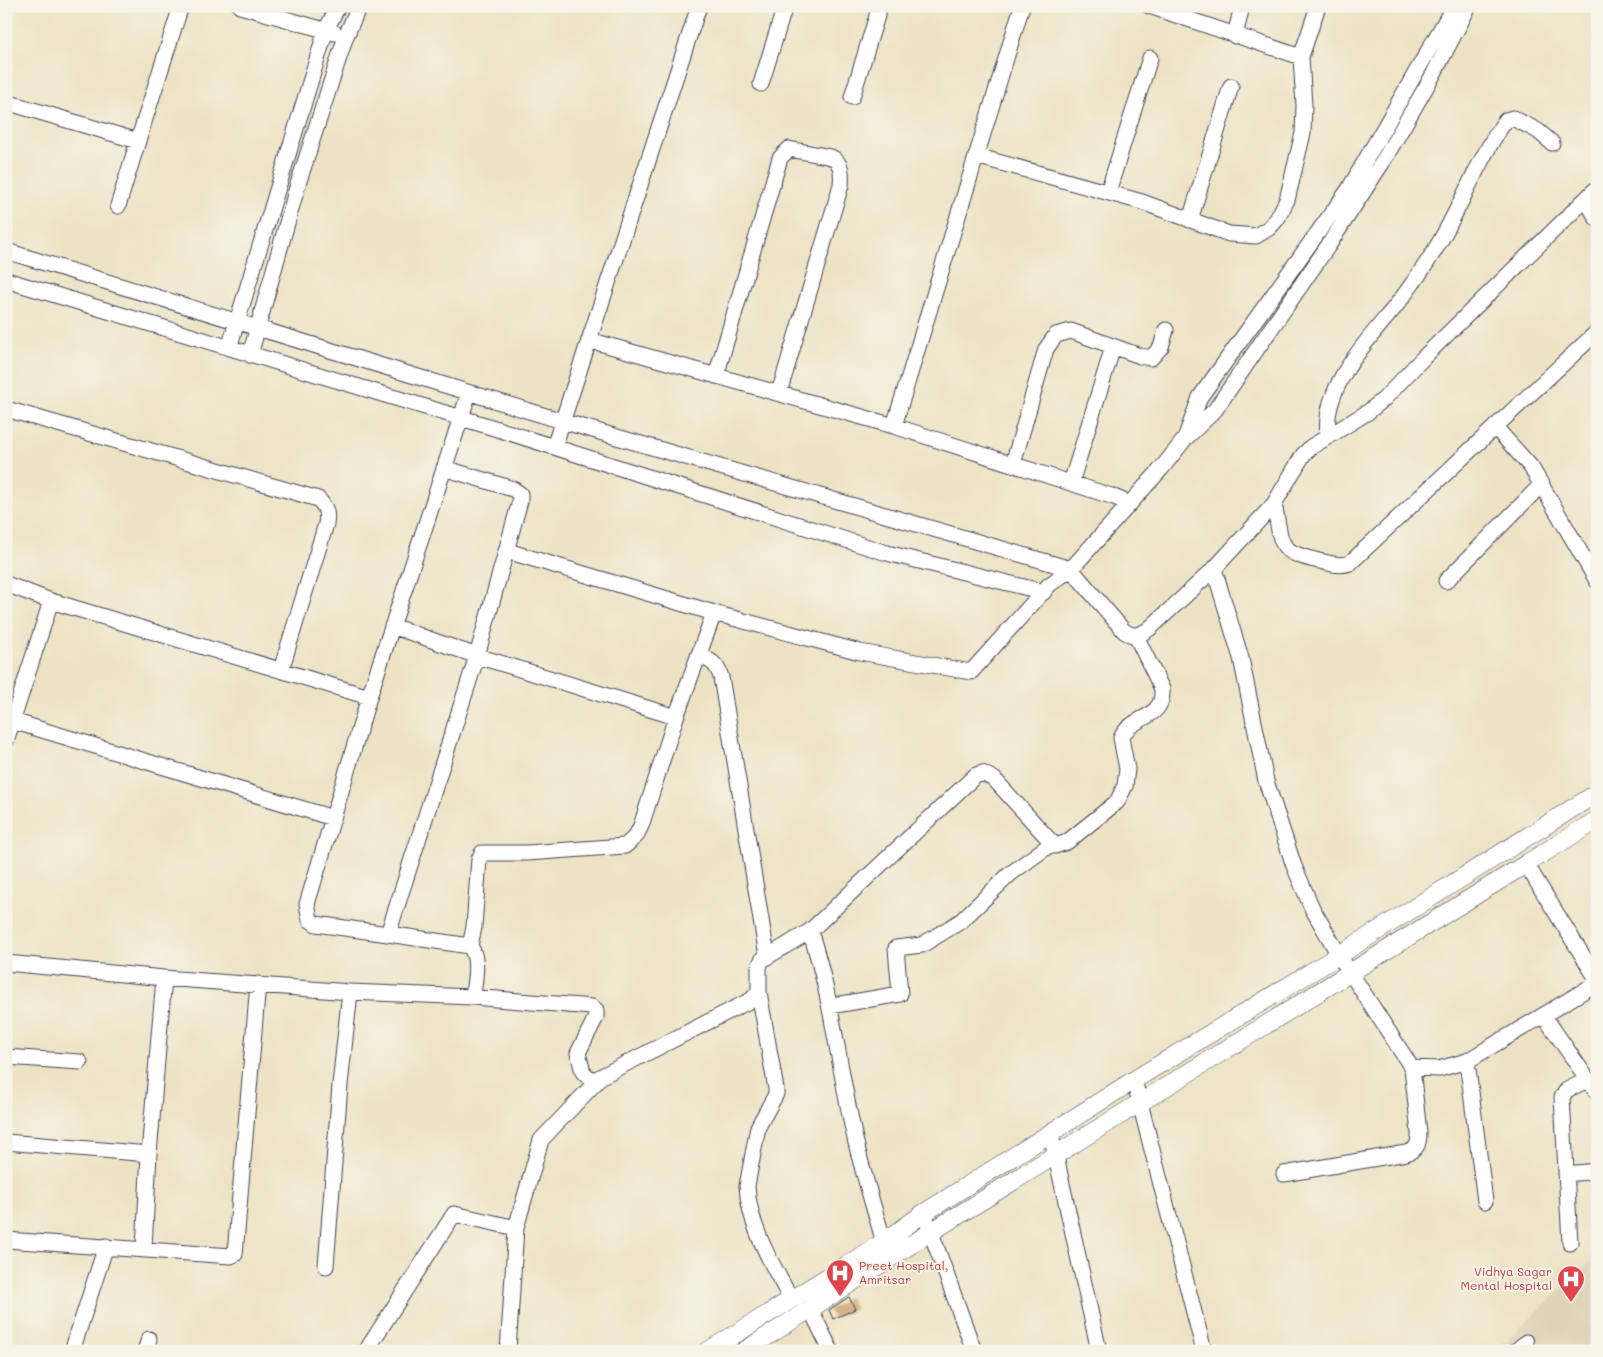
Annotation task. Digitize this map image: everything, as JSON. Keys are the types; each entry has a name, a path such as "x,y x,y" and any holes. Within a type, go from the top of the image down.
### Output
{"street":[{"path":"118,206 181,6"},
{"path":"240,6 346,36"},
{"path":"229,348 326,30 338,6"},
{"path":"250,355 256,328 298,184 346,36 359,6"},
{"path":"554,447 699,6"},
{"path":"761,84 785,6"},
{"path":"852,97 880,6"},
{"path":"894,426 1022,6"},
{"path":"1149,6 1301,57"},
{"path":"1234,36 1242,6"},
{"path":"976,156 1142,202 1228,234 1256,236 1269,228 1277,219 1287,200 1303,132 1304,106 1301,57 1318,6"},
{"path":"1184,440 1200,397 1349,189 1454,6"},
{"path":"507,551 714,614 860,652 971,672 1049,585 1071,569 1130,504 1184,440 1215,410 1328,246 1382,163 1434,75 1469,6"},
{"path":"1108,192 1150,58"},
{"path":"1190,220 1231,86"},
{"path":"6,102 138,141"},
{"path":"1328,435 1327,423 1329,413 1345,373 1358,351 1395,307 1427,263 1500,127 1506,120 1513,118 1538,131 1552,143"},
{"path":"716,376 780,158 788,150 830,157 835,159 842,173 841,185 779,393"},
{"path":"1136,636 1149,629 1214,569 1274,504 1304,455 1328,435 1368,412 1384,399 1424,357 1597,188"},
{"path":"1586,199 1597,219"},
{"path":"6,251 562,421 1071,569 1124,632 1136,636 1162,689 1161,704 1149,715 1130,725 1121,738 1127,769 1125,786 1117,802 1067,842 1055,846 1051,844 1022,808 994,779 982,773 970,780 810,931 767,956 759,964 759,992 776,1094 758,1127 747,1195 758,1232 791,1299"},
{"path":"6,280 554,447 887,554 1044,592"},
{"path":"1013,464 1049,343 1060,333 1071,331 1113,347 1151,358 1158,353 1166,330"},
{"path":"1274,504 1283,544 1289,552 1339,565 1350,563 1597,332"},
{"path":"589,340 894,426 1114,497 1130,504"},
{"path":"1071,483 1113,347"},
{"path":"469,393 369,697 307,904 310,920 316,924 470,946"},
{"path":"6,409 318,499 324,504 328,517 281,670"},
{"path":"1495,427 1531,467 1597,581"},
{"path":"388,934 477,656 520,501 520,494 513,489 444,468"},
{"path":"1446,581 1542,484"},
{"path":"1214,569 1241,658 1266,781 1280,828 1312,908 1350,973 1412,1068 1419,1133 1419,1141 1415,1149 1406,1153 1284,1174"},
{"path":"6,584 51,601 369,697"},
{"path":"6,741 10,720 51,601"},
{"path":"472,997 476,961 470,946 474,927 479,859 482,853 568,851 625,846 631,842 641,826 676,717 714,614"},
{"path":"392,626 477,656 676,717"},
{"path":"699,656 710,660 716,665 720,677 767,956"},
{"path":"10,720 333,818"},
{"path":"708,1351 884,1242 924,1213 1052,1134 1134,1080 1339,955 1597,793"},
{"path":"744,1351 931,1232 1597,820"},
{"path":"830,1006 900,994 896,948 922,945 961,922 1010,874 1051,844"},
{"path":"1526,864 1597,979"},
{"path":"810,931 820,962 830,1006 856,1142 884,1242"},
{"path":"6,963 164,978 350,992 472,997 592,1007 596,1010 596,1017 578,1053 586,1076 592,1081 600,1079 751,1000 759,992"},
{"path":"144,1248 149,1154 164,978"},
{"path":"1412,1068 1440,1069 1468,1061 1597,983"},
{"path":"6,1240 144,1248 231,1256 235,1254 258,984"},
{"path":"326,1266 340,1085 350,992"},
{"path":"1544,1016 1597,1093"},
{"path":"6,1057 80,1062"},
{"path":"1468,1061 1485,1201"},
{"path":"508,1351 516,1228 541,1140 600,1079"},
{"path":"1134,1080 1204,1351"},
{"path":"1570,1243 1562,1096 1567,1090 1587,1080"},
{"path":"1052,1134 1099,1351"},
{"path":"6,1142 149,1154"},
{"path":"1566,1174 1597,1171"},
{"path":"924,1213 974,1351"},
{"path":"366,1351 454,1214 516,1228"},
{"path":"72,1351 106,1246"},
{"path":"810,1308 831,1351"}],"shaded area":[{"name":"Vidhya Sagar Mental Hospital","path":"1597,1256 1597,1351 1495,1351"}],"building":[{"path":"849,1297 855,1309 833,1319 829,1310"}],"place":[{"name":"Preet Hospital, Amritsar","path":"840,1297"},
{"name":"Vidhya Sagar Mental Hospital","path":"1571,1303"}]}
